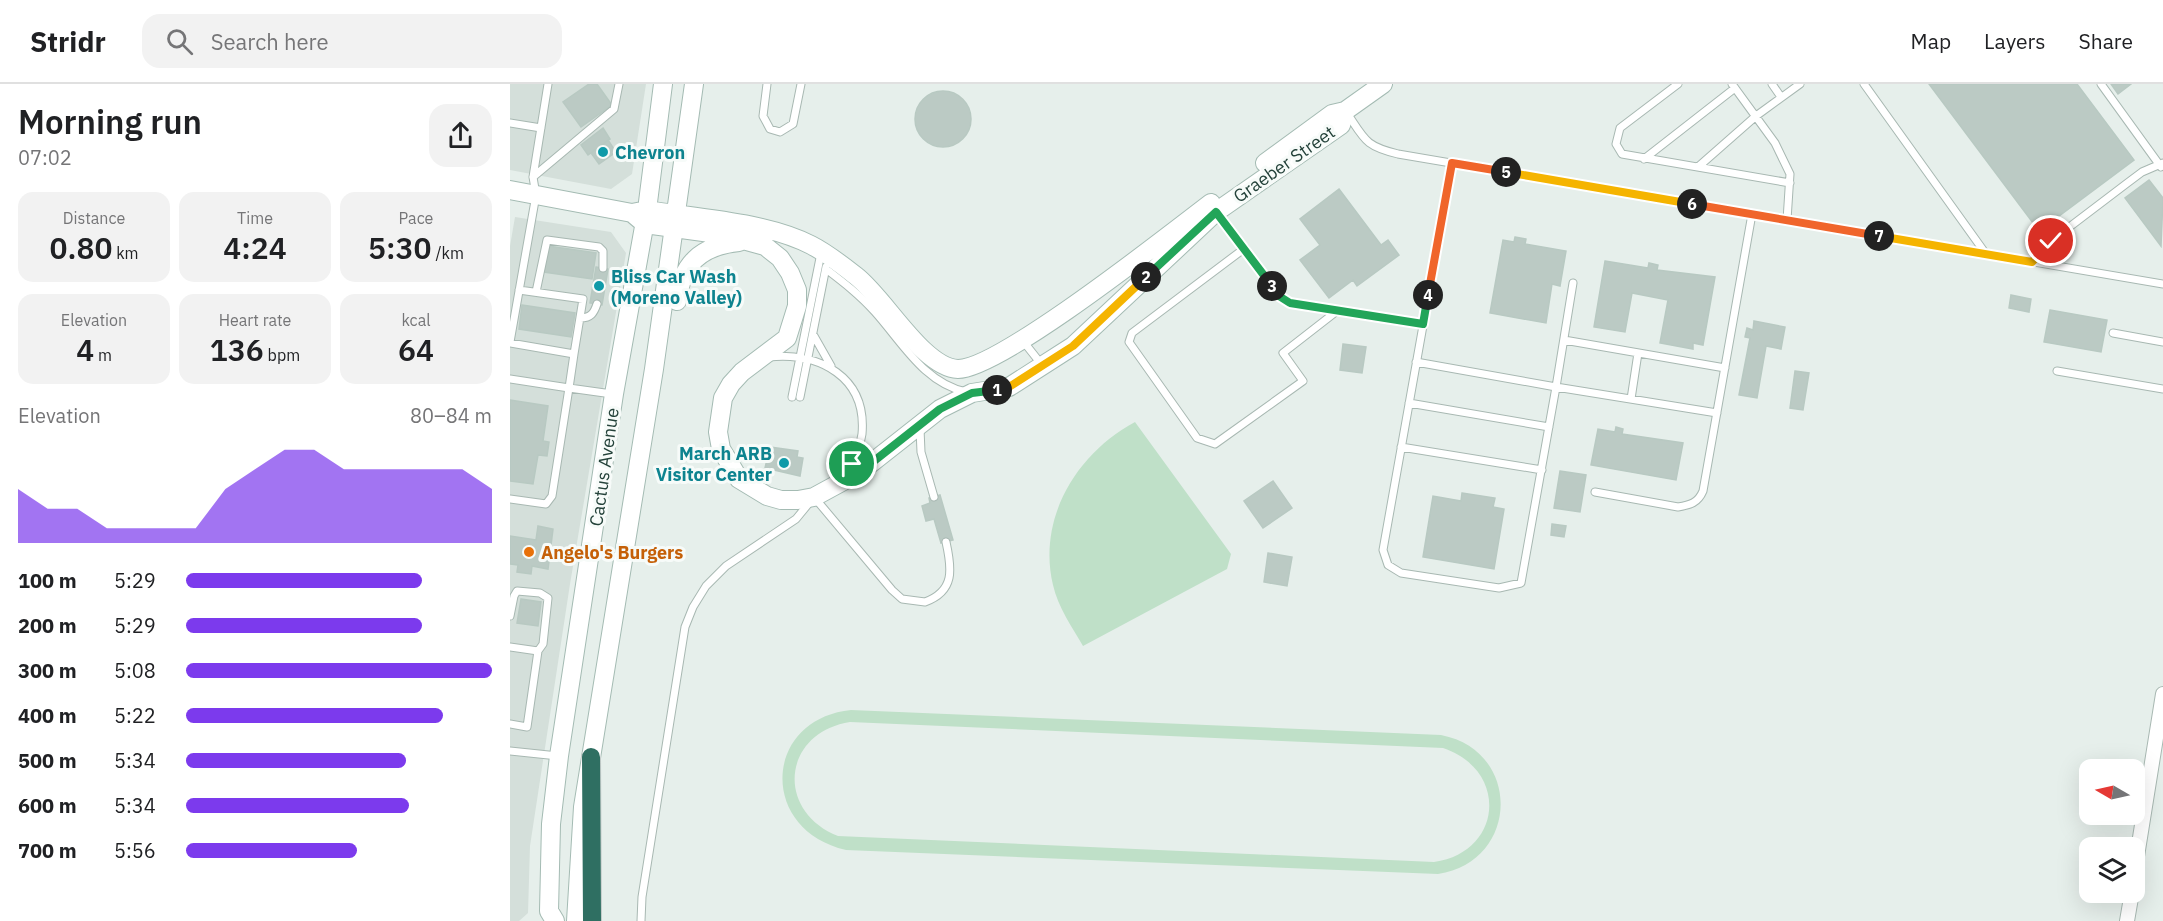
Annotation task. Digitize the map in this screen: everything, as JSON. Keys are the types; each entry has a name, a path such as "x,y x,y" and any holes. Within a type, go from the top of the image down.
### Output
{"highway":[{"path":"591,757 592,921"}],"street":[{"name":"Cactus Avenue","path":"555,921 549,911 551,824 559,756 663,84"},
{"name":"Cactus Avenue","path":"576,921 583,807 654,369 694,84"},
{"name":"Graeber Street","path":"676,221 768,229 825,259 877,295 935,361 958,369 981,363 1004,351 1332,114 1345,111 1383,84"},
{"name":"Graeber Street","path":"847,477 860,472 940,409 972,393 1009,387 1073,346 1216,212 1341,125 1345,111"},
{"path":"510,190 676,221 765,246 780,258 797,290 795,319 787,338 742,372 723,398 719,416 721,449 739,479 752,488 781,500 814,497 847,477"},
{"path":"654,369 675,313 680,280 687,269 705,251 717,246 746,242"},
{"path":"797,298 810,332"},
{"path":"2140,837 2163,694"},
{"path":"2127,921 2130,903"}],"lane":[{"path":"548,84 533,177 536,195 510,343 574,354"},
{"path":"533,177 614,109 619,84"},
{"path":"767,84 762,116 770,129 780,132 793,124 801,84"},
{"path":"1678,84 1620,128 1616,137 1617,149 1622,154 1790,183"},
{"path":"1772,84 1781,97"},
{"path":"1698,167 1756,116 1800,84"},
{"path":"1864,84 1986,254"},
{"path":"2032,262 2051,241 2142,172 2162,166 2101,84"},
{"path":"1644,159 1734,86 1775,143 1790,174 1787,220"},
{"path":"1345,111 1366,142 1378,149 2163,284"},
{"path":"510,123 541,128"},
{"path":"1452,163 1383,549 1388,565 1401,573 1499,588 1521,583 1573,283"},
{"path":"1216,212 1279,296 1290,303 1423,324"},
{"path":"1595,492 1678,507 1689,505 1700,499 1752,214"},
{"path":"536,292 547,240 599,247 603,251 603,268"},
{"path":"1245,248 1132,333 1129,342 1197,438 1215,444 1303,381 1283,353 1337,311"},
{"path":"800,397 809,360 810,332 825,259"},
{"path":"792,396 799,358 810,332 825,259"},
{"path":"825,259 928,375 954,389 972,393"},
{"path":"510,499 546,504 552,496 583,299 519,290"},
{"path":"580,318 587,318 594,313 597,304"},
{"path":"810,332 831,366 847,382 860,408 862,435 847,477"},
{"path":"2113,333 2163,342"},
{"path":"1021,339 1042,366"},
{"path":"1564,340 1725,368"},
{"path":"1631,399 1638,353"},
{"path":"762,358 783,356 831,366"},
{"path":"1416,362 1717,413"},
{"path":"2057,371 2163,389"},
{"path":"510,379 614,394"},
{"path":"1409,403 1549,427"},
{"path":"920,425 921,452 934,497"},
{"path":"1401,447 1542,470"},
{"path":"641,921 642,897 685,627 693,607 706,586 726,566 796,519 814,497 902,599 916,603 925,602 945,590 952,569 946,542"},
{"path":"510,616 517,591 540,593 548,597 543,644 538,651 526,726 510,724"},
{"path":"510,647 538,651"},
{"path":"510,751 559,756"}],"shaded area":[{"path":"510,84 646,84 632,174 611,189 510,170"},
{"path":"515,217 611,232 626,253 570,584 530,846 528,913 519,921 510,921 510,246"}],"green space":[{"path":"1135,422 1231,554 1227,569 1083,646 1055,593 1050,560 1051,536 1066,490 1079,470 1095,451 1114,435"},
{"path":"851,710 1441,735 1468,745 1487,762 1497,783 1501,806 1496,829 1484,849 1465,865 1438,874 846,850 817,839 797,821 786,799 782,776 788,753 801,733 822,718","holes":["850,722 1443,748 1464,759 1479,774 1487,791 1489,810 1485,827 1474,843 1457,855 1434,862 838,836 818,824 804,809 796,792 795,774 800,756 811,741 827,729"]}],"building":[{"name":"Chevron","path":"589,84 597,84 612,105 581,127 563,102"},
{"path":"1929,84 2077,84 2134,160 2039,231"},
{"path":"2111,84 2131,84 2118,94"},
{"path":"937,91 949,91 959,95 967,103 971,119 967,135 959,143 949,147 937,147 927,143 919,135 915,125 915,113 919,103 927,95"},
{"path":"603,128 610,139 588,155 581,145"},
{"name":"Chevron","path":"608,140 616,152 599,164 591,153"},
{"path":"2149,180 2163,198 2161,246 2125,198"},
{"path":"1339,189 1381,245 1388,240 1399,255 1357,286 1353,280 1329,298 1300,260 1320,245 1300,219"},
{"path":"1515,237 1526,239 1525,244 1566,251 1560,286 1552,284 1546,323 1490,313 1503,240 1514,242"},
{"path":"548,246 596,253 592,279 544,272"},
{"path":"1605,261 1648,268 1649,263 1658,265 1657,270 1715,277 1703,345 1693,343 1693,349 1660,343 1668,300 1632,293 1625,332 1594,327"},
{"name":"Bliss Car Wash (Moreno Valley)","path":"596,267 608,269 602,305 590,303"},
{"path":"2011,295 2031,299 2029,312 2009,308"},
{"path":"522,305 575,313 571,337 519,329"},
{"path":"2050,310 2107,320 2101,352 2044,342"},
{"path":"1754,321 1785,327 1781,349 1766,346 1757,398 1739,395 1750,338 1745,337 1747,328 1753,330"},
{"path":"1343,344 1366,347 1362,373 1340,370"},
{"path":"1795,371 1809,373 1803,410 1790,408"},
{"path":"510,400 548,406 543,441 549,442 547,456 538,455 533,484 510,481"},
{"path":"1616,427 1623,429 1622,434 1683,443 1676,480 1591,465 1598,429 1615,432"},
{"name":"March ARB Visitor Center","path":"770,447 798,451 797,457 803,458 800,476 765,468"},
{"path":"1560,471 1586,475 1580,512 1554,508"},
{"path":"1273,481 1292,508 1263,528 1244,501"},
{"path":"1462,493 1495,498 1493,507 1504,509 1494,569 1423,557 1433,496 1461,501"},
{"path":"940,495 953,540 941,543 934,519 926,521 922,506 930,503 929,498"},
{"path":"1552,524 1566,526 1564,537 1551,535"},
{"path":"538,526 553,529 548,569 532,566 531,574 517,572 518,565 510,564 510,536 536,540"},
{"path":"1268,553 1292,557 1287,586 1264,582"},
{"path":"521,599 541,602 538,626 517,623"}],"place":[{"name":"Chevron","path":"603,152"},
{"name":"Bliss Car Wash (Moreno Valley)","path":"599,286"},
{"name":"March ARB Visitor Center","path":"784,463"},
{"name":"Angelo's Burgers","path":"529,552"}],"route":[{"path":"852,464 847,477 860,472 940,409 972,393 992,392 1009,387 1073,346 1216,212 1279,296 1290,303 1423,324 1452,163 2032,262 2051,241"}]}
